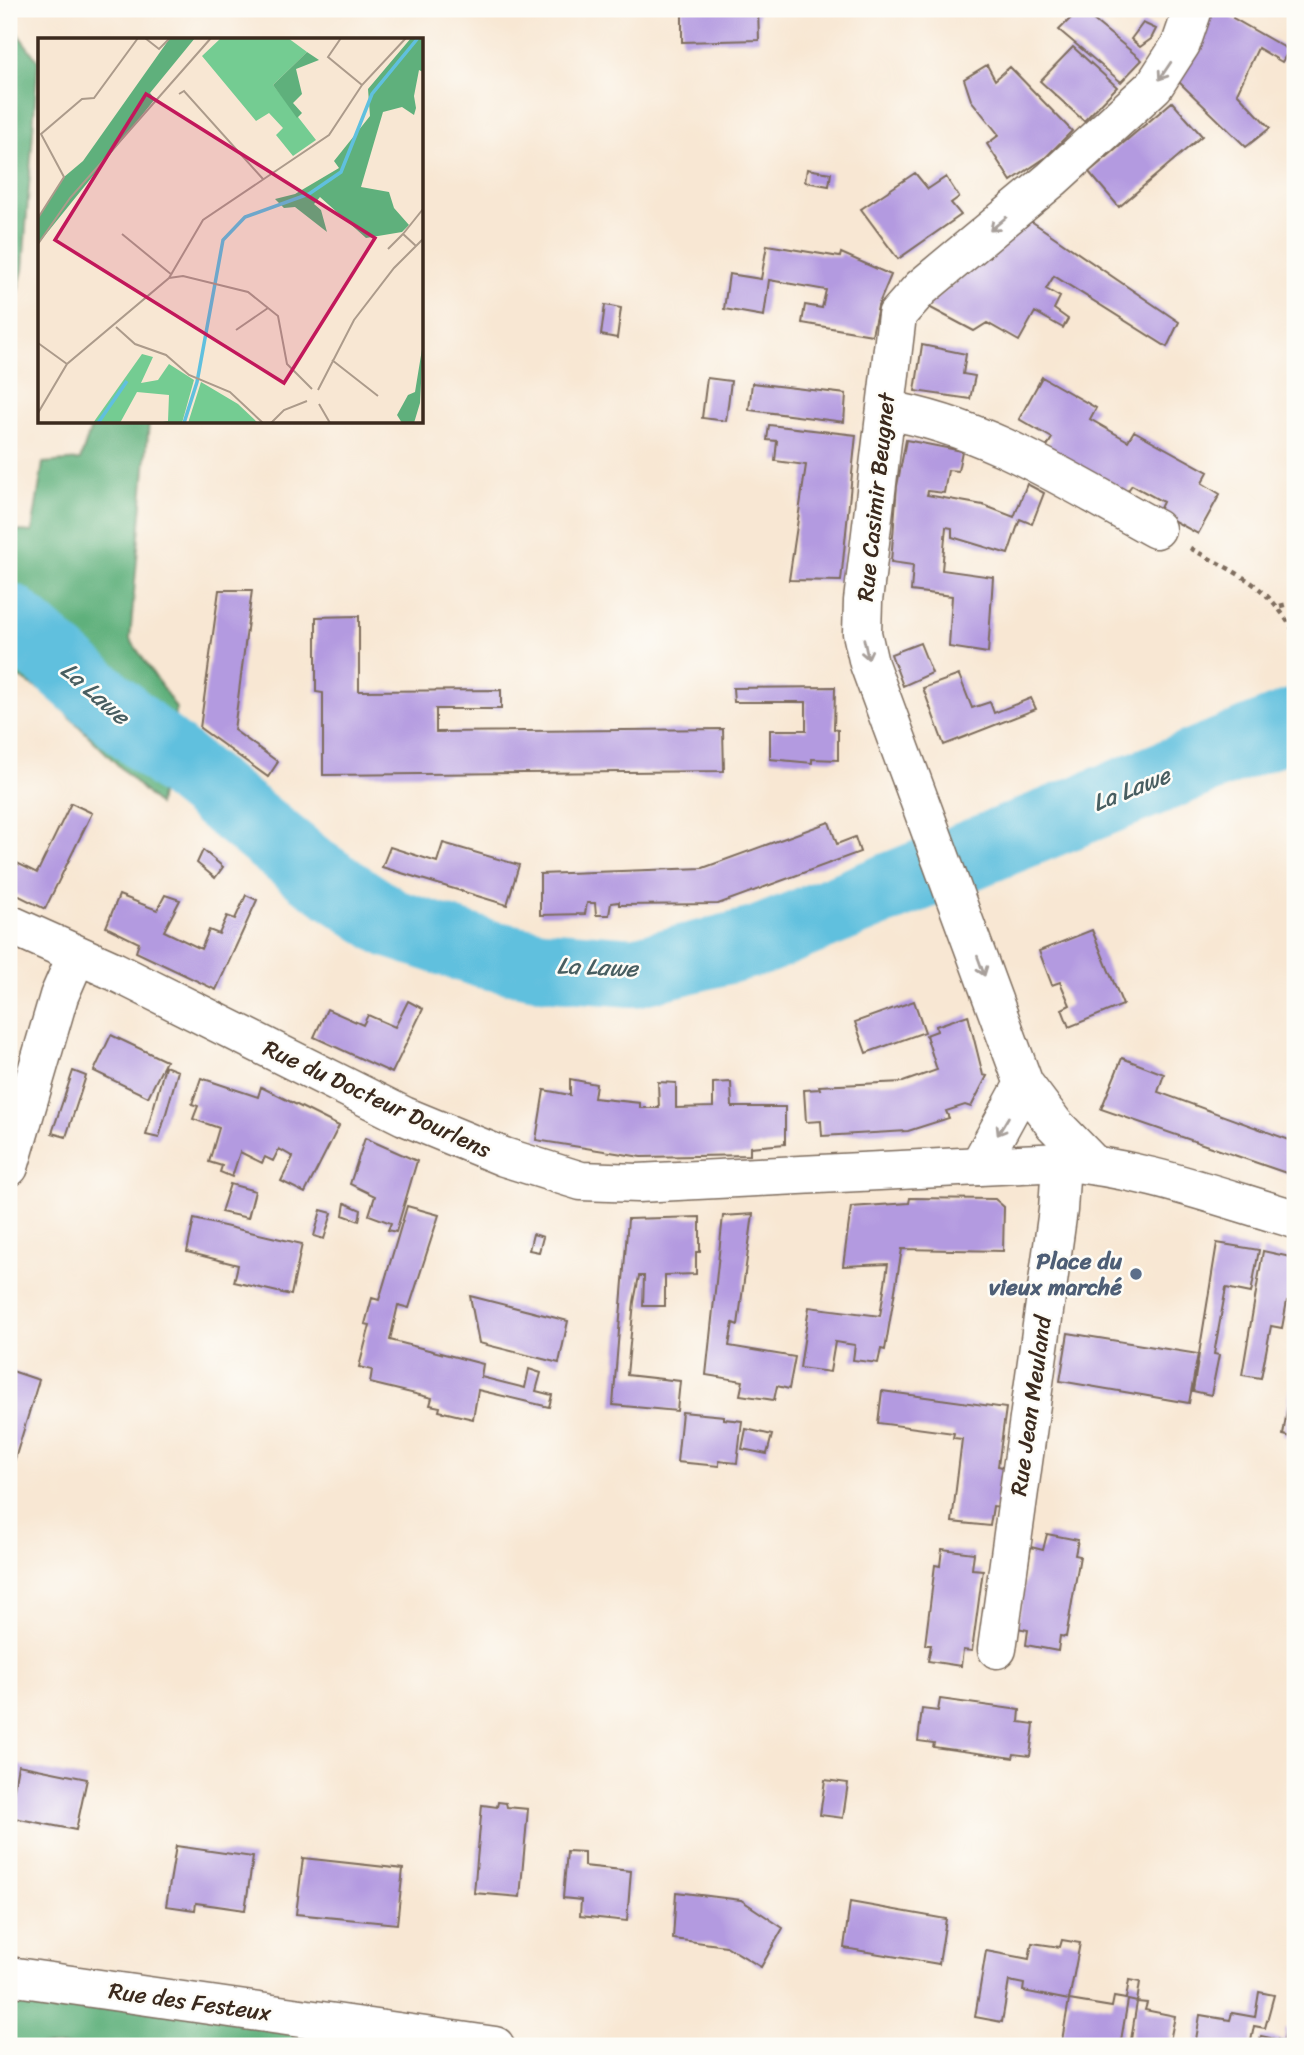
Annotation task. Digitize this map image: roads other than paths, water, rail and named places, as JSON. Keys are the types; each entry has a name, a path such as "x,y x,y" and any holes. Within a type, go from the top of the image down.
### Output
{"street":[{"name":"Rue Casimir Beugnet","path":"1077,1163 1054,1124 1024,1084 869,664 862,633 893,329 897,315 908,300 1052,179 1154,86 1181,44 1193,9"},
{"path":"886,410 953,424 1015,452 1156,529"},
{"name":"Rue du Docteur Dourlens","path":"9,924 76,957 114,971 404,1116 504,1157 581,1181 638,1183 1077,1163"},
{"path":"9,1167 59,996 76,957"},
{"path":"979,1166 1024,1084"},
{"path":"1077,1163 1295,1219"},
{"name":"Rue Jean Meuland","path":"997,1649 1058,1210 1077,1163"},
{"name":"Rue des Festeux","path":"9,1976 495,2046"}],"waterway":[{"name":"La Lawe","path":"9,618 148,739 312,871 390,923 485,954 542,965 634,972 759,941 1295,723"}],"place":[{"name":"Place du vieux marché","path":"1136,1274"}]}
